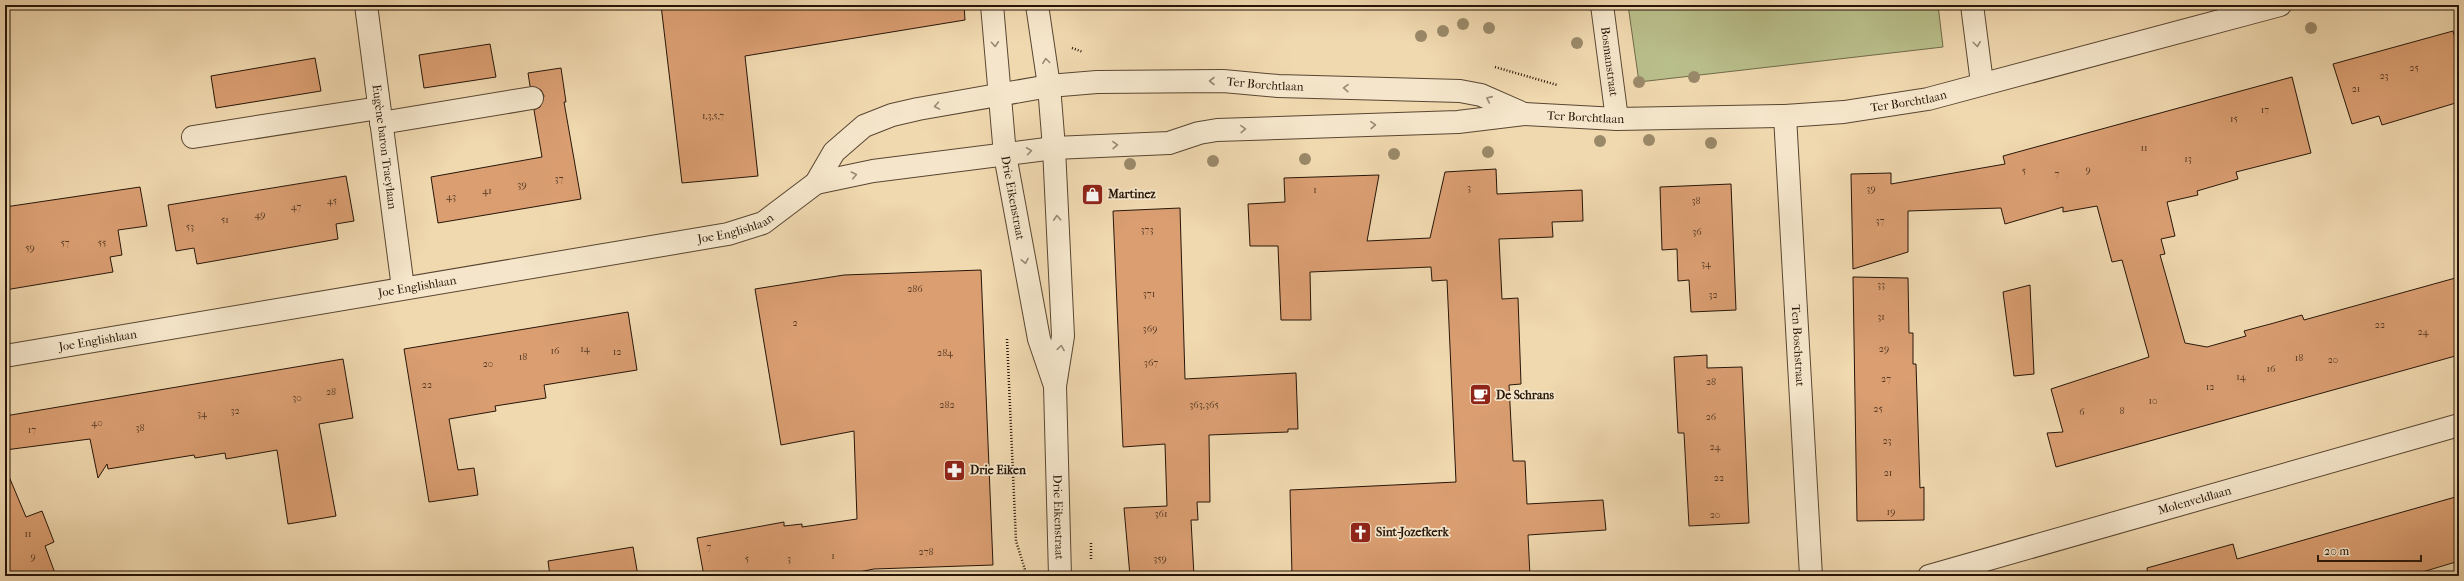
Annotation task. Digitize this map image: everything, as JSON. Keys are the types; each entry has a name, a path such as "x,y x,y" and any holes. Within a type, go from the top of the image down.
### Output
{"street":[{"name":"Eugène baron Traeylaan","path":"366,5 403,288"},
{"name":"Drie Eikenstraat","path":"992,5 998,95 1005,154 1031,288 1039,339 1055,386"},
{"name":"Drie Eikenstraat","path":"1037,5 1049,86 1054,148 1063,336 1055,386 1060,576"},
{"name":"Bosmanstraat","path":"1602,5 1618,119"},
{"path":"1972,5 1982,83"},
{"name":"Ter Borchtlaan","path":"1005,154 1054,148 1169,143 1199,133 1217,130 1458,122 1524,114 1618,119 1785,116 1844,112 1920,100 2222,13 2280,5"},
{"name":"Ter Borchtlaan","path":"998,95 1049,86 1097,82 1223,81 1278,86 1460,90 1480,95 1524,114"},
{"name":"Joe Englishlaan","path":"5,356 728,234 763,223 816,183 834,152 864,126 892,115 998,95"},
{"path":"193,137 532,98"},
{"name":"Ten Boschstraat","path":"1785,116 1811,576"},
{"name":"Joe Englishlaan","path":"816,183 873,171 1005,154"},
{"name":"Molenveldlaan","path":"1929,576 2459,425"}],"path":[{"path":"1007,331 1016,541 1027,576"}],"green space":[{"path":"1628,5 1938,5 1943,47 1639,82"}],"building":[{"path":"661,5 964,5 965,20 745,56 758,176 682,183"},
{"path":"2453,31 2459,53 2459,102 2382,125 2379,116 2352,124 2333,64"},
{"path":"490,44 496,77 424,88 419,55"},
{"path":"315,58 321,91 216,108 211,76"},
{"path":"561,68 566,102 564,102 581,199 438,223 431,177 542,157 534,110 540,107 544,96 541,90 530,86 528,73"},
{"path":"2292,77 2311,153 2236,172 2238,179 2197,191 2198,195 2167,202 2175,236 2161,239 2165,254 2160,255 2185,343 2207,347 2246,336 2244,331 2302,315 2304,320 2459,277 2459,355 2056,467 2047,433 2063,432 2051,389 2149,357 2122,260 2112,262 2097,206 2063,212 2063,207 2005,224 2001,208 1908,211 1908,252 1853,269 1851,174 1891,173 1891,184 2005,164 2003,156"},
{"path":"1496,169 1497,194 1582,190 1583,221 1552,222 1553,237 1499,239 1502,299 1518,298 1521,384 1509,385 1513,461 1525,461 1527,504 1603,500 1606,530 1528,535 1530,576 1292,576 1290,490 1456,482 1447,280 1432,281 1431,267 1310,272 1311,320 1281,320 1278,246 1250,246 1248,204 1285,202 1284,178 1379,175 1367,241 1430,238 1445,172"},
{"path":"346,176 354,221 336,224 338,239 197,264 194,248 176,251 168,205"},
{"path":"1731,184 1736,310 1691,312 1689,280 1678,281 1677,249 1662,250 1660,187"},
{"path":"140,187 147,226 118,230 122,255 110,257 113,272 5,290 5,207"},
{"path":"1180,208 1185,379 1296,373 1298,429 1288,429 1288,432 1209,435 1210,502 1197,502 1198,520 1191,520 1194,576 1130,576 1124,508 1167,506 1165,444 1123,447 1113,211"},
{"path":"981,270 993,565 874,569 839,576 704,576 697,538 784,522 784,526 802,524 802,527 857,519 854,431 781,445 755,289 844,275"},
{"path":"1853,277 1908,278 1909,333 1913,333 1913,364 1916,364 1920,488 1924,487 1924,520 1857,521"},
{"path":"2030,285 2034,374 2014,376 2003,292"},
{"path":"628,312 637,370 544,385 546,398 495,406 496,411 449,419 458,470 474,468 478,495 429,502 404,349"},
{"path":"1707,355 1707,368 1742,367 1749,523 1689,526 1684,433 1678,433 1674,357"},
{"path":"343,359 353,418 319,424 336,516 288,524 277,450 226,459 225,453 195,458 194,455 108,469 107,464 98,478 90,439 5,450 5,416"},
{"path":"5,467 26,517 42,511 54,542 45,546 56,576 5,576"},
{"path":"2459,496 2459,561 2409,576 2148,576 2147,568 2233,544 2237,559"},
{"path":"633,547 638,576 550,576 548,561"}],"place":[{"name":"Martinez","path":"1092,194"},
{"name":"De Schrans","path":"1480,395"},
{"name":"Drie Eiken","path":"954,470"},
{"name":"Sint-Jozefkerk","path":"1360,532"}]}
